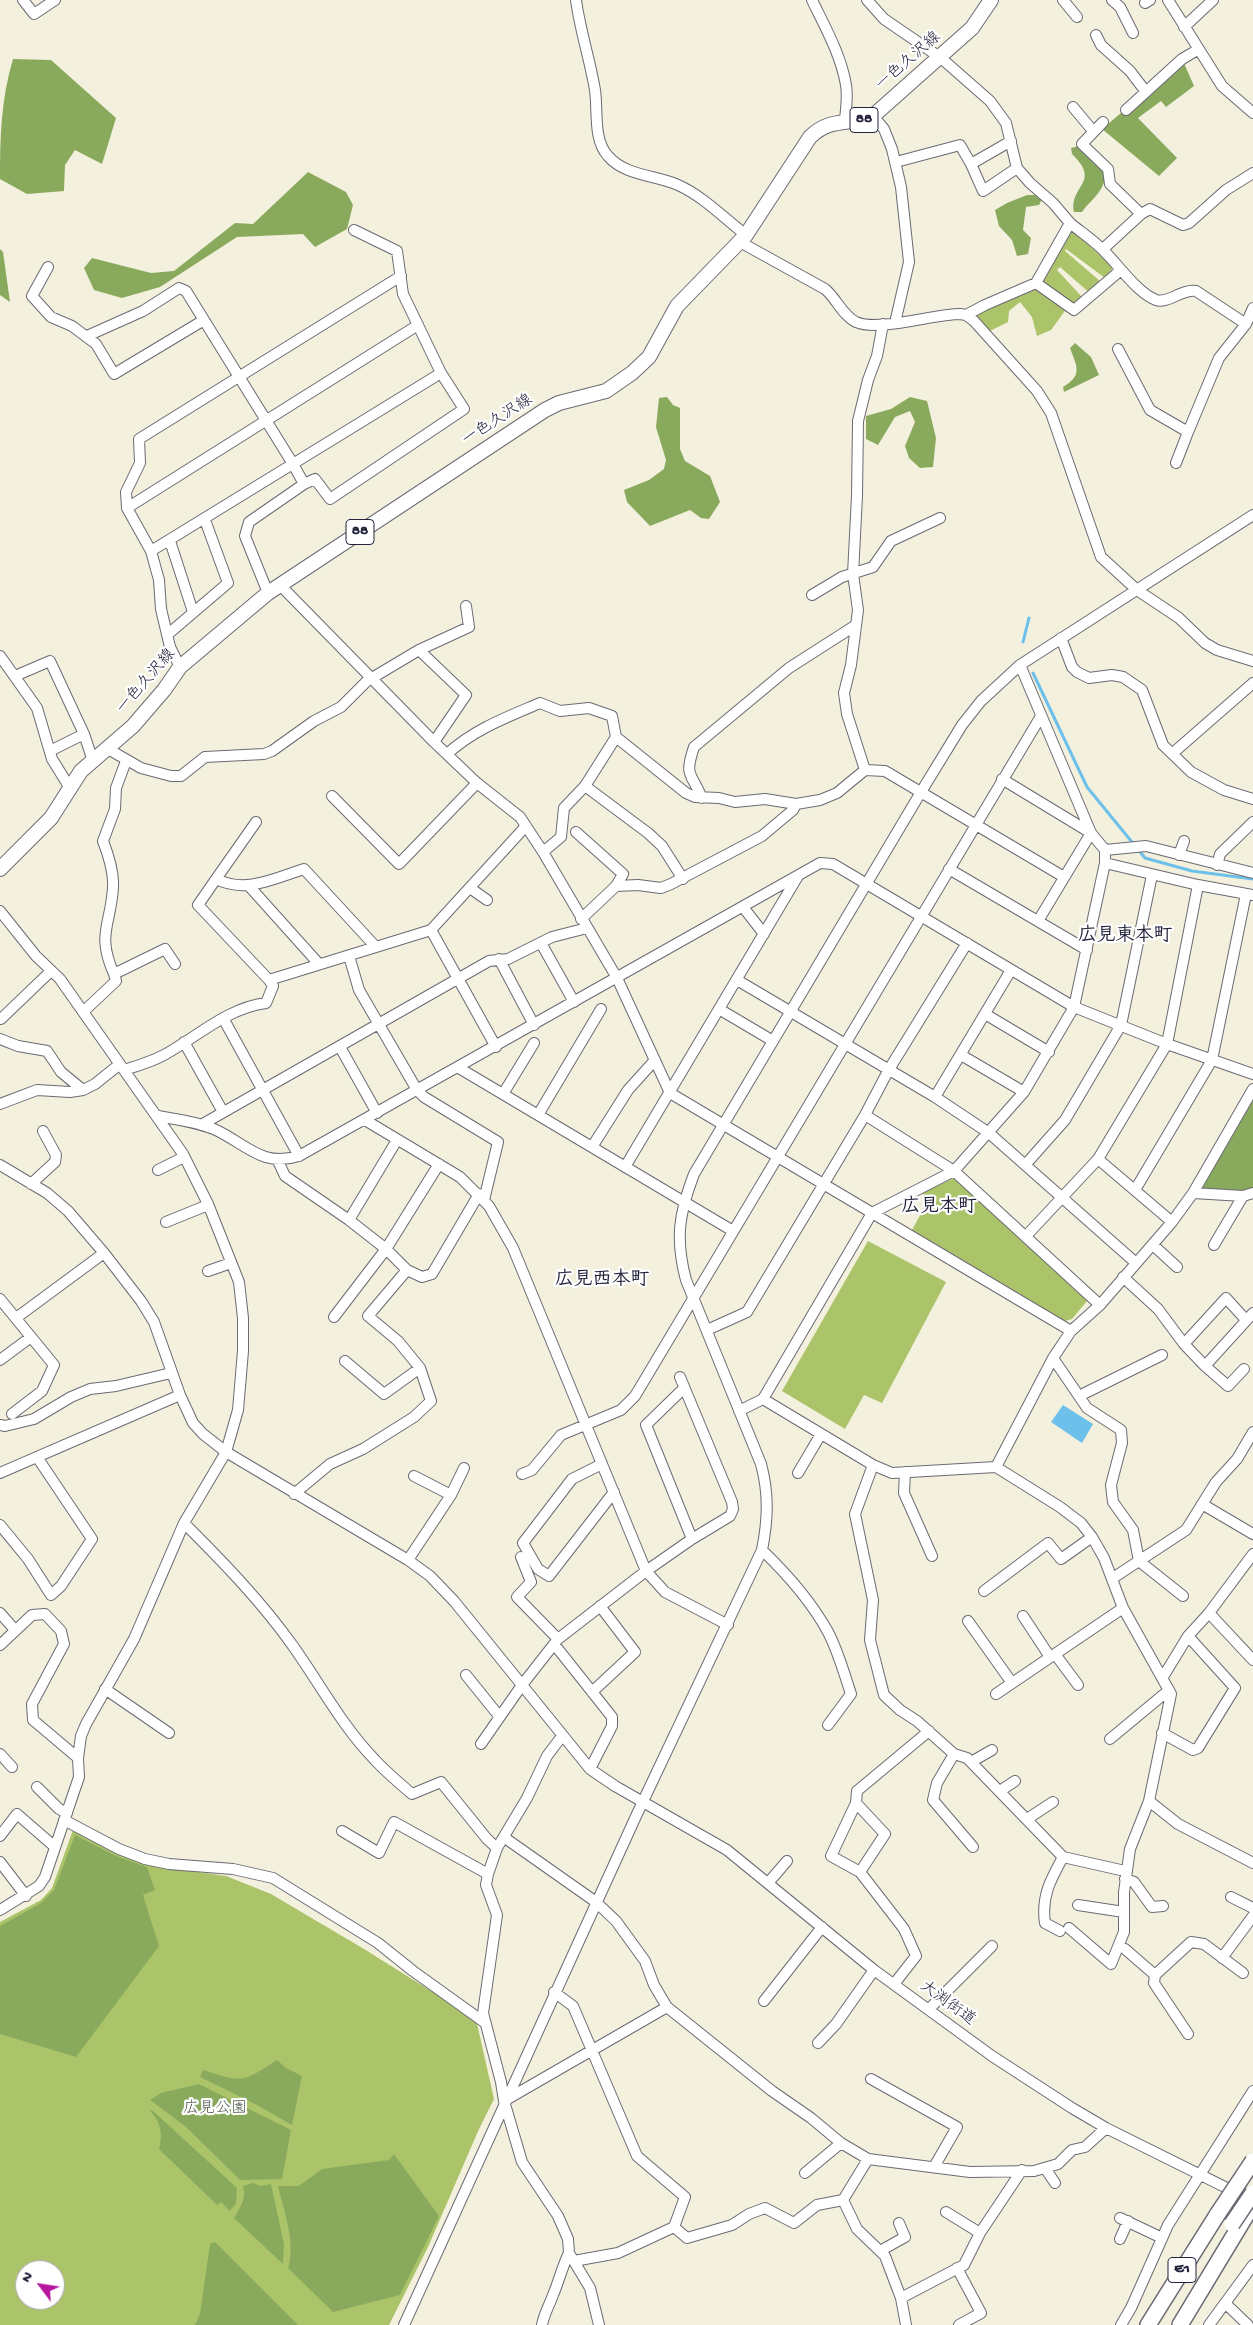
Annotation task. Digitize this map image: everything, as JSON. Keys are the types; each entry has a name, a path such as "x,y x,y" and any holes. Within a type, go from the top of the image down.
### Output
{"highway":[{"name":"E1","path":"1148,2325 1253,2161"},
{"name":"E1","path":"1169,2325 1235,2225 1253,2193"},
{"path":"1180,2325 1235,2225 1253,2202"}],"main road":[{"name":"一色久沢線","path":"0,869 51,818 81,771 133,726 164,690 180,667 268,593 546,410 559,403 606,391 632,373 649,357 672,314 685,296 743,239 810,137 824,126 845,120 864,120 873,116 941,58 972,28 992,0"}],"street":[{"path":"23,0 34,14 55,0"},
{"path":"576,0 595,90 598,129 603,149 616,164 678,185 694,194 743,239 825,289 855,322 868,325 895,323 950,314 966,315 1036,282 1070,223"},
{"path":"812,0 830,36 845,80 847,101 845,120"},
{"path":"868,0 884,19 941,58 990,101 1006,123 1017,168 1030,184 1053,203 1070,223 1103,249 1146,294 1157,300 1166,300 1188,290 1196,291 1246,324"},
{"path":"1063,0 1077,17"},
{"path":"1112,0 1120,7 1133,33"},
{"path":"1168,0 1222,86 1253,113"},
{"path":"1184,27 1213,0"},
{"path":"1096,34 1101,45 1130,71 1146,92"},
{"path":"1126,110 1182,59 1199,49"},
{"path":"1073,107 1093,132"},
{"path":"873,116 884,129 896,162 901,187 908,262 895,323"},
{"path":"1103,122 1082,144 1108,169 1110,184 1141,214"},
{"path":"971,164 1011,141"},
{"path":"896,162 960,145 983,191 1017,168"},
{"path":"1103,249 1141,214 1150,209 1157,210 1183,225 1189,223 1226,190 1253,173"},
{"path":"268,593 245,536 249,522 304,484 315,479 330,499 464,409 441,373 403,294 398,251 354,230"},
{"path":"48,267 32,296 51,317 72,326 96,344 114,374 204,320"},
{"path":"1036,282 1074,310 1121,270"},
{"path":"180,667 170,647 167,635 161,609 159,580 151,551 128,508 126,492 140,463 139,439 401,276"},
{"path":"87,336 143,310 178,288 186,291 294,464 304,484"},
{"path":"1176,463 1219,358 1246,324 1253,308"},
{"path":"966,315 994,341 1037,391 1051,414 1101,557 1137,590 1179,618 1205,643 1217,650 1253,661"},
{"path":"865,770 847,714 844,693 851,665 858,610 853,574 858,496 858,421 868,380 877,356 883,324"},
{"path":"128,508 418,325"},
{"path":"1118,349 1150,410 1188,432"},
{"path":"151,551 205,520 441,373"},
{"path":"404,2325 554,1992 762,1550 767,1525 767,1485 761,1464 681,1262 679,1239 683,1202 694,1174 921,792 962,725 976,707 1020,665 1253,515"},
{"path":"812,595 842,577 873,567 891,541 940,518"},
{"path":"167,635 228,583 205,520"},
{"path":"170,541 193,612"},
{"path":"281,586 370,679 434,742 477,783 520,818 543,852 616,978 670,1093 1071,1331"},
{"path":"108,748 126,761 141,768 171,776 181,776 205,757 264,754 272,751 314,721 341,707 370,679 419,650 469,627 466,606"},
{"path":"702,798 695,781 688,772 688,765 694,747 789,668 856,625"},
{"path":"1061,638 1072,667 1077,672 1089,678 1112,675 1123,677 1142,690 1162,745 1192,772 1224,790 1253,799"},
{"path":"419,650 466,695 434,742"},
{"path":"0,656 37,708 52,759 70,788"},
{"path":"15,676 50,661 84,734 93,761"},
{"path":"739,1410 763,1399 872,1213 954,1171 1024,1092 1074,1007 1105,863 1105,850 1092,833 1020,665"},
{"path":"1173,753 1253,683"},
{"path":"447,754 465,738 488,725 540,703 560,710 589,708 612,716 616,737 686,793 702,798 719,798 735,802 765,799 796,804 820,800 838,793 865,770 884,770 1064,877"},
{"path":"522,1474 535,1466 551,1444 561,1435 621,1410 635,1396 920,916 1042,716"},
{"path":"50,751 84,734"},
{"path":"543,852 561,837 564,808 585,786 616,737"},
{"path":"83,1012 116,980 107,960 104,936 113,886 107,850 103,841 115,809 116,788 126,761"},
{"path":"1002,779 1092,833"},
{"path":"332,796 398,864 477,783"},
{"path":"585,786 648,833 662,846 682,879"},
{"path":"616,886 638,885 661,888 682,879 762,836 793,810 796,804"},
{"path":"0,1104 37,1090 70,1092 83,1090 122,1067 163,1056 223,1018 249,1005 266,1003 273,986 269,980 198,905 256,822"},
{"path":"1217,864 1220,854 1253,822"},
{"path":"269,980 431,930 526,826"},
{"path":"201,1125 489,961 508,959 584,924 624,874 576,832"},
{"path":"1038,921 1092,833"},
{"path":"1179,855 1184,841"},
{"path":"1105,850 1146,846 1253,873"},
{"path":"158,1116 201,1125 217,1131 258,1154 278,1161 299,1156 459,1068 820,863 833,864 1074,1007 1167,1044 1253,1074"},
{"path":"1105,863 1198,885 1249,894 1212,1060 1135,1190"},
{"path":"216,879 229,885 249,886 304,869 375,946"},
{"path":"949,869 1087,950"},
{"path":"625,1167 799,874"},
{"path":"1026,1164 1065,1120 1120,1025 1152,874"},
{"path":"1026,1236 1061,1196 1098,1159 1167,1044 1198,885"},
{"path":"249,886 319,964"},
{"path":"470,888 486,900"},
{"path":"743,907 764,934"},
{"path":"0,910 36,956 60,979 158,1116 184,1157 208,1205 239,1282 243,1318 238,1410 226,1452 184,1523 134,1639 86,1724 81,1736 78,1758 79,1777 45,1877 39,1886 26,1896 0,1910"},
{"path":"431,930 496,1047"},
{"path":"540,943 574,1002"},
{"path":"707,1330 747,1312 864,1115 888,1071 967,943"},
{"path":"114,974 165,949 175,964"},
{"path":"278,1161 285,1176 349,1220 386,1249 407,1270 422,1277 432,1274 481,1197 498,1142 424,1098 417,1090 360,990 348,956"},
{"path":"499,959 534,1025"},
{"path":"935,1098 1011,970"},
{"path":"2,1019 51,971"},
{"path":"737,980 935,1098 989,1133 1136,1263"},
{"path":"538,1115 601,1008"},
{"path":"719,1009 773,1041"},
{"path":"985,1014 1049,1052"},
{"path":"223,1018 299,1156"},
{"path":"0,1038 18,1046 47,1051 61,1072 83,1090"},
{"path":"184,1042 223,1112"},
{"path":"503,1094 534,1042"},
{"path":"340,1046 378,1113"},
{"path":"961,1055 1024,1092"},
{"path":"592,1147 628,1090 655,1060"},
{"path":"459,1068 733,1231"},
{"path":"996,1467 1053,1358 1071,1331 1100,1305 1172,1222 1193,1193 1253,1089"},
{"path":"864,1115 954,1171 1100,1305"},
{"path":"365,1120 460,1177 481,1197 513,1248 646,1571 665,1592 728,1624"},
{"path":"31,1184 55,1162 56,1155 43,1131"},
{"path":"349,1220 397,1140"},
{"path":"158,1170 184,1157"},
{"path":"1098,1159 1172,1222"},
{"path":"334,1317 386,1249 439,1164"},
{"name":"大渕街道","path":"0,1165 47,1193 68,1211 104,1253 141,1302 154,1322 180,1395 193,1423 202,1434 226,1452 408,1560 430,1576 454,1601 590,1769 614,1786 727,1850 874,1970 992,2056 1106,2128 1253,2202"},
{"path":"1193,1193 1248,1195"},
{"path":"1214,1245 1248,1195"},
{"path":"166,1222 208,1205"},
{"path":"1153,1245 1177,1267"},
{"path":"16,1318 104,1253"},
{"path":"208,1271 231,1262"},
{"path":"294,1494 330,1464 372,1444 414,1417 431,1401 420,1368 398,1341 368,1316 407,1270"},
{"path":"1124,1277 1158,1309 1184,1344 1228,1386 1244,1369"},
{"path":"1184,1344 1226,1298 1249,1317 1205,1366"},
{"path":"0,1299 54,1365 42,1391 12,1414"},
{"path":"0,1360 31,1337"},
{"path":"1078,1396 1162,1355"},
{"path":"1053,1358 1087,1408 1121,1430 1122,1443 1111,1485 1113,1502 1133,1530 1139,1561 1183,1596"},
{"path":"345,1361 384,1394 420,1368"},
{"path":"0,1425 5,1426 34,1419 70,1397 90,1389 116,1386 171,1373"},
{"path":"481,1744 499,1716 556,1642 646,1571 692,1539 730,1516 733,1509 732,1502 680,1377"},
{"path":"684,1389 646,1425 692,1539"},
{"path":"0,1473 180,1395"},
{"path":"763,1399 873,1465 892,1473 996,1467 1060,1507 1081,1523 1092,1537 1112,1578 1123,1608 1171,1694 1149,1801 1130,1849 1125,1875 1124,1932 1110,1964 1064,1930 1045,1923 1047,1887 1063,1856"},
{"path":"1112,1578 1186,1530 1216,1482 1237,1460 1253,1432"},
{"path":"798,1473 821,1434"},
{"path":"0,1525 28,1559 52,1595 92,1539 37,1457"},
{"path":"602,1464 572,1479 523,1543 538,1569 549,1576 614,1492"},
{"path":"873,1465 855,1514 873,1600 870,1640 884,1695 954,1754 967,1758 1063,1856 1125,1875 1134,1882 1152,1907 1162,1906"},
{"path":"408,1560 451,1495 464,1468"},
{"path":"905,1472 904,1493 932,1556"},
{"path":"414,1476 451,1495"},
{"path":"1202,1504 1253,1534"},
{"path":"184,1523 238,1576 293,1646 318,1686 375,1761 412,1794 441,1782 487,1839 497,1848"},
{"path":"984,1591 1048,1543 1061,1559 1092,1537"},
{"path":"762,1550 788,1574 802,1593 828,1631 838,1655 851,1694 828,1726"},
{"path":"1163,1677 1188,1636 1209,1613 1253,1554"},
{"path":"522,1557 531,1582 517,1597 556,1642 612,1717 612,1726 590,1769"},
{"path":"592,1692 636,1652 600,1606"},
{"path":"996,1694 1123,1608"},
{"path":"0,1613 15,1630"},
{"path":"1209,1613 1251,1654"},
{"path":"0,1645 32,1615 45,1614 61,1631 64,1644 32,1704 33,1720 78,1758"},
{"path":"1023,1616 1078,1686"},
{"path":"968,1621 1012,1683"},
{"path":"1162,1733 1193,1750 1198,1748 1235,1688 1188,1636"},
{"path":"466,1675 499,1716"},
{"path":"106,1689 169,1733"},
{"path":"1110,1739 1169,1690"},
{"path":"894,1984 916,1956 904,1929 860,1872 831,1856 856,1804 857,1790 929,1732"},
{"path":"562,1736 547,1756 527,1798 505,1838 497,1848 488,1874 486,1885 497,1916 496,1935 484,1998 484,2022 501,2082 504,2101 525,2170 558,2216 568,2239 572,2257 590,2288 599,2325"},
{"path":"971,1762 992,1750"},
{"path":"0,1754 12,1767"},
{"path":"954,1754 937,1783 933,1800 973,1847"},
{"path":"1000,1791 1015,1780"},
{"path":"37,1787 65,1817 119,1849 145,1859 169,1864 233,1869 273,1878 378,1943 413,1972 484,2022"},
{"path":"1149,1801 1178,1824 1253,1863"},
{"path":"1027,1819 1053,1802"},
{"path":"856,1804 885,1834 860,1872"},
{"path":"0,1836 17,1814 55,1846"},
{"path":"342,1831 379,1853 394,1822 488,1874"},
{"path":"505,1838 596,1902 616,1921 637,1949 667,2007 772,2091 868,2159 970,2172 1034,2171 1058,2164 1072,2150 1084,2147 1106,2128"},
{"path":"768,1883 787,1861"},
{"path":"0,1862 26,1896"},
{"path":"1231,1897 1253,1908"},
{"path":"1078,1905 1124,1912"},
{"path":"1222,1958 1253,1916"},
{"path":"764,2001 822,1927"},
{"path":"1188,2034 1154,1983 1154,1974 1191,1942 1204,1944 1243,1973"},
{"path":"929,2009 992,1946"},
{"path":"1125,1949 1154,1974"},
{"path":"818,2043 836,2024 874,1970"},
{"path":"542,2325 544,2314 553,2296 562,2268 572,2257 618,2253 674,2227 685,2197 637,2156 573,2006 554,1992"},
{"path":"504,2101 592,2052 667,2007"},
{"path":"871,2079 957,2127 934,2166"},
{"path":"1121,2325 1131,2308 1162,2238 1253,2091"},
{"path":"805,2173 842,2142"},
{"path":"674,2227 687,2238 732,2225 749,2214 765,2208 794,2223 817,2205 843,2200 868,2159"},
{"path":"1045,2168 1055,2183"},
{"path":"901,2298 964,2265 980,2234 1022,2170"},
{"path":"843,2200 857,2229 885,2256 901,2298 906,2325"},
{"path":"946,2212 980,2234"},
{"path":"1120,2239 1124,2220 1162,2238"},
{"path":"880,2251 905,2237 899,2223"},
{"path":"1209,2325 1253,2265"},
{"path":"957,2268 981,2313 959,2325"},
{"path":"1225,2303 1248,2325"}],"green space":[{"path":"13,59 51,60 116,118 102,164 75,150 65,165 64,191 27,194 0,179 2,119"},
{"path":"1183,61 1194,86 1166,107 1161,101 1138,118 1177,158 1159,176 1102,129"},
{"path":"1079,146 1100,163 1105,174 1105,180 1098,194 1082,212 1074,212 1074,203 1084,178 1084,172 1072,154 1071,148"},
{"path":"308,172 346,192 353,205 347,229 315,247 303,234 237,237 160,287 122,298 94,290 84,268 92,258 151,273 174,271 235,223 253,224"},
{"path":"1027,195 1044,195 1039,205 1026,207 1023,230 1031,238 1028,254 1017,256 1012,240 999,226 995,210"},
{"path":"1071,228 1113,268 1105,278 1066,249 1065,251 1101,282 1092,295 1060,267 1057,270 1082,297 1074,307 1067,308 1051,330 1037,336 1032,317 1020,302 1009,311 1008,322 988,332 971,316 1038,284"},
{"path":"0,249 3,252 10,302 0,295"},
{"path":"1075,343 1091,357 1099,375 1064,392 1063,387 1074,379 1077,370 1070,348"},
{"path":"667,397 673,405 680,408 680,449 685,461 710,476 720,502 709,519 701,518 690,510 650,526 627,502 624,490 649,480 664,469 666,460 656,427 659,398"},
{"path":"910,397 927,401 936,438 933,467 920,468 909,458 905,446 915,422 910,411 895,417 878,445 866,439 866,416 891,409"},
{"path":"1253,1096 1253,1191 1197,1191"},
{"path":"956,1178 1086,1295 1087,1301 1072,1319 1065,1321 912,1230 929,1199 921,1193"},
{"path":"868,1241 946,1282 882,1403 864,1395 845,1429 782,1391"},
{"name":"広見公園","path":"73,1830 170,1868 226,1876 271,1894 476,2019 494,2099 428,2247 389,2325 0,2325 0,1922 41,1900 52,1888"},
{"path":"75,1835 116,1856 147,1867 155,1890 143,1895 159,1946 76,2057 0,2034 0,1926 41,1903 54,1890"},
{"path":"277,2060 286,2068 302,2076 292,2125 257,2105 200,2077 203,2070 235,2079 249,2077"},
{"path":"199,2084 291,2130 282,2179 240,2180 185,2126 150,2100 161,2093"},
{"path":"149,2110 153,2111 237,2188 236,2203 230,2211 221,2202 217,2205 159,2149 160,2128"},
{"path":"394,2154 439,2216 400,2295 333,2312 288,2268 291,2248 290,2237 278,2186 299,2186 322,2169 389,2160"},
{"path":"253,2183 261,2186 271,2184 284,2244 283,2264 234,2218 241,2207 244,2195 243,2186"},
{"path":"215,2242 298,2325 195,2325 200,2314 210,2244"}],"water":[{"path":"1063,1405 1093,1424 1082,1443 1051,1422"}],"waterway":[{"path":"1023,642 1029,618"},
{"path":"1033,673 1087,787 1145,858 1192,871 1253,879"}],"district":[{"name":"広見東本町","path":"1125,937"},
{"name":"広見本町","path":"939,1208"},
{"name":"広見西本町","path":"602,1281"}]}
